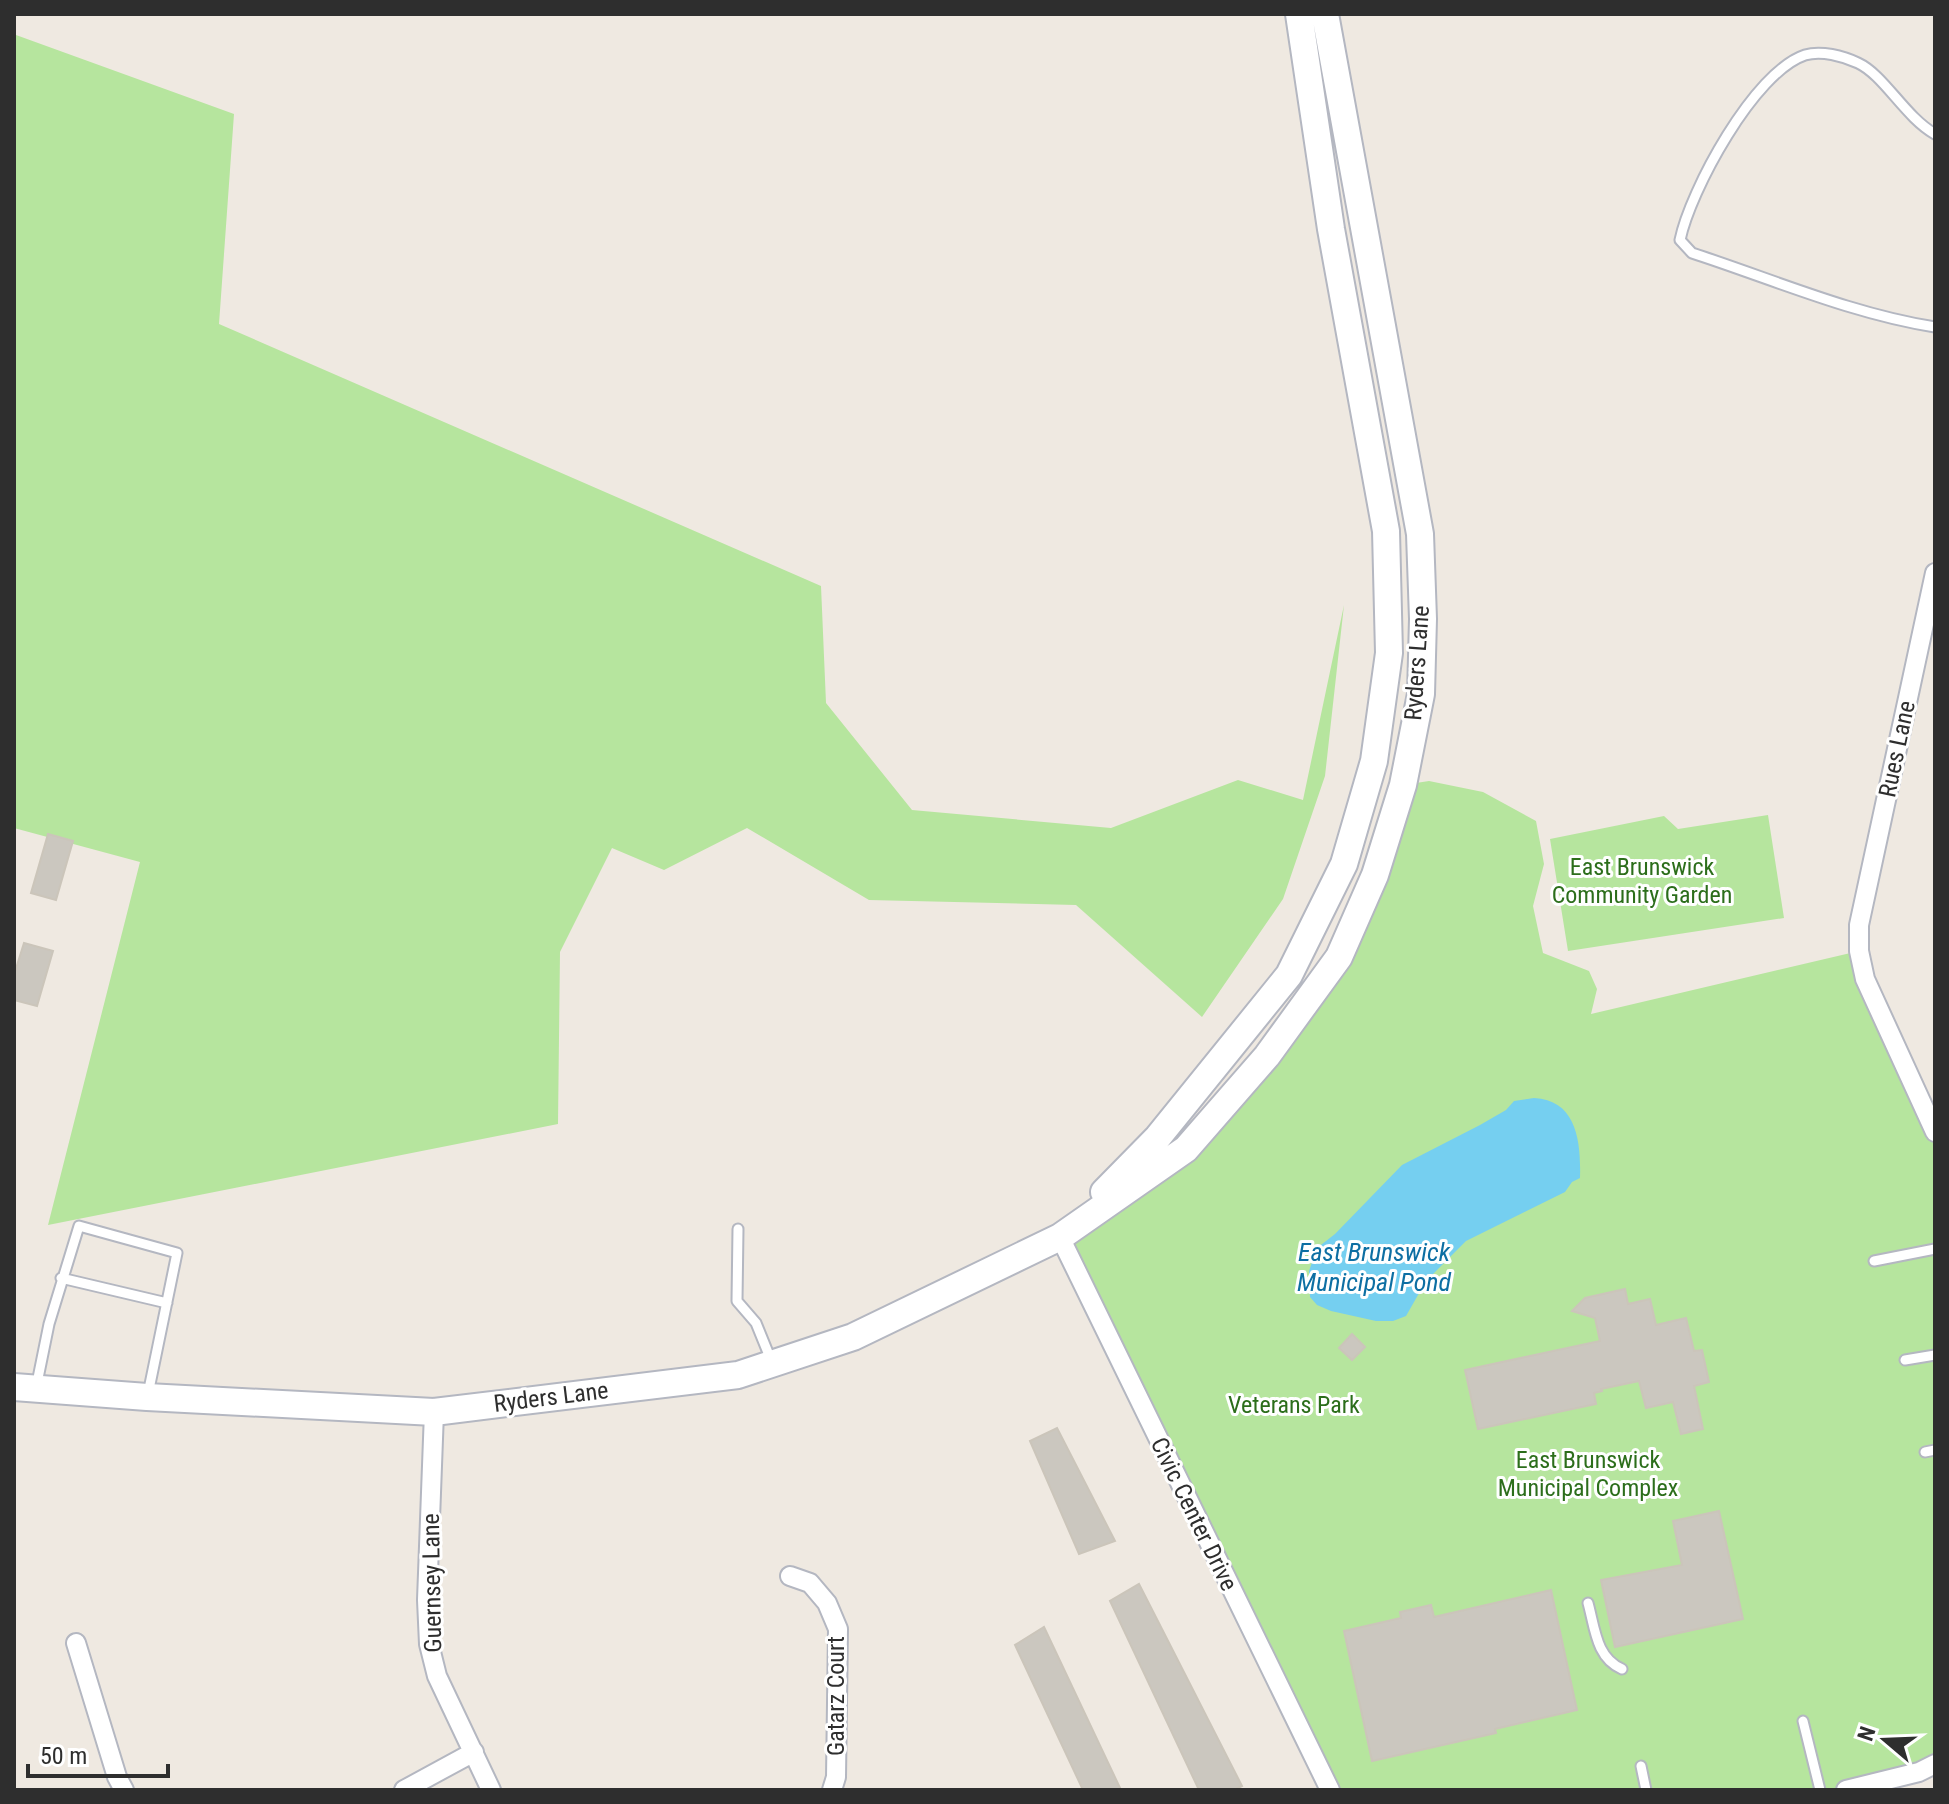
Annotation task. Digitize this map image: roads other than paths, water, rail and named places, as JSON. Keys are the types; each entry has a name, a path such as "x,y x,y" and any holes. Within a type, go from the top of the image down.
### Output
{"main road":[{"name":"Ryders Lane","path":"1060,1237 1158,1137 1289,975 1344,864 1374,761 1389,653 1386,531 1331,229 1299,14"},
{"name":"Ryders Lane","path":"25,1387 147,1397 434,1412 738,1375 853,1337 1060,1237 1186,1149 1267,1056 1339,957 1375,875 1403,785 1421,694 1423,619 1420,534 1325,14"}],"street":[{"name":"Rues Lane","path":"1935,573 1859,925 1859,951 1865,979 1935,1132"},
{"name":"Civic Center Drive","path":"1060,1237 1330,1790"},
{"name":"Guernsey Lane","path":"434,1412 427,1600 429,1644 437,1676 491,1790"},
{"name":"Gatarz Court","path":"790,1576 810,1583 827,1603 838,1629 836,1777 832,1790"},
{"path":"76,1643 117,1777 124,1790"},
{"path":"404,1790 474,1752"},
{"path":"1846,1790 1919,1772 1935,1764"}],"lane":[{"path":"1935,134 1906,111 1861,64 1823,53 1803,55 1758,93 1734,126 1701,179 1680,240 1692,253 1858,309 1907,323 1935,327"},
{"path":"25,1387 79,1226 177,1253 147,1397"},
{"path":"738,1229 737,1301 756,1323 772,1363"},
{"path":"1874,1261 1935,1249"},
{"path":"61,1278 167,1303"},
{"path":"1905,1360 1935,1355"},
{"path":"1588,1603 1602,1654 1622,1669"},
{"path":"1803,1721 1820,1790"},
{"path":"1641,1766 1646,1790"}],"water":[{"name":"East Brunswick Municipal Pond","path":"1534,1098 1559,1106 1574,1125 1580,1178 1572,1182 1565,1192 1466,1241 1426,1281 1406,1316 1393,1321 1376,1321 1317,1305 1310,1297 1309,1271 1317,1248 1335,1234 1402,1165 1480,1125 1506,1110 1514,1101"}],"park label":[{"name":"East Brunswick Community Garden","path":"1642,881"},
{"name":"Veterans Park","path":"1294,1405"},
{"name":"East Brunswick Municipal Complex","path":"1588,1474"}]}
